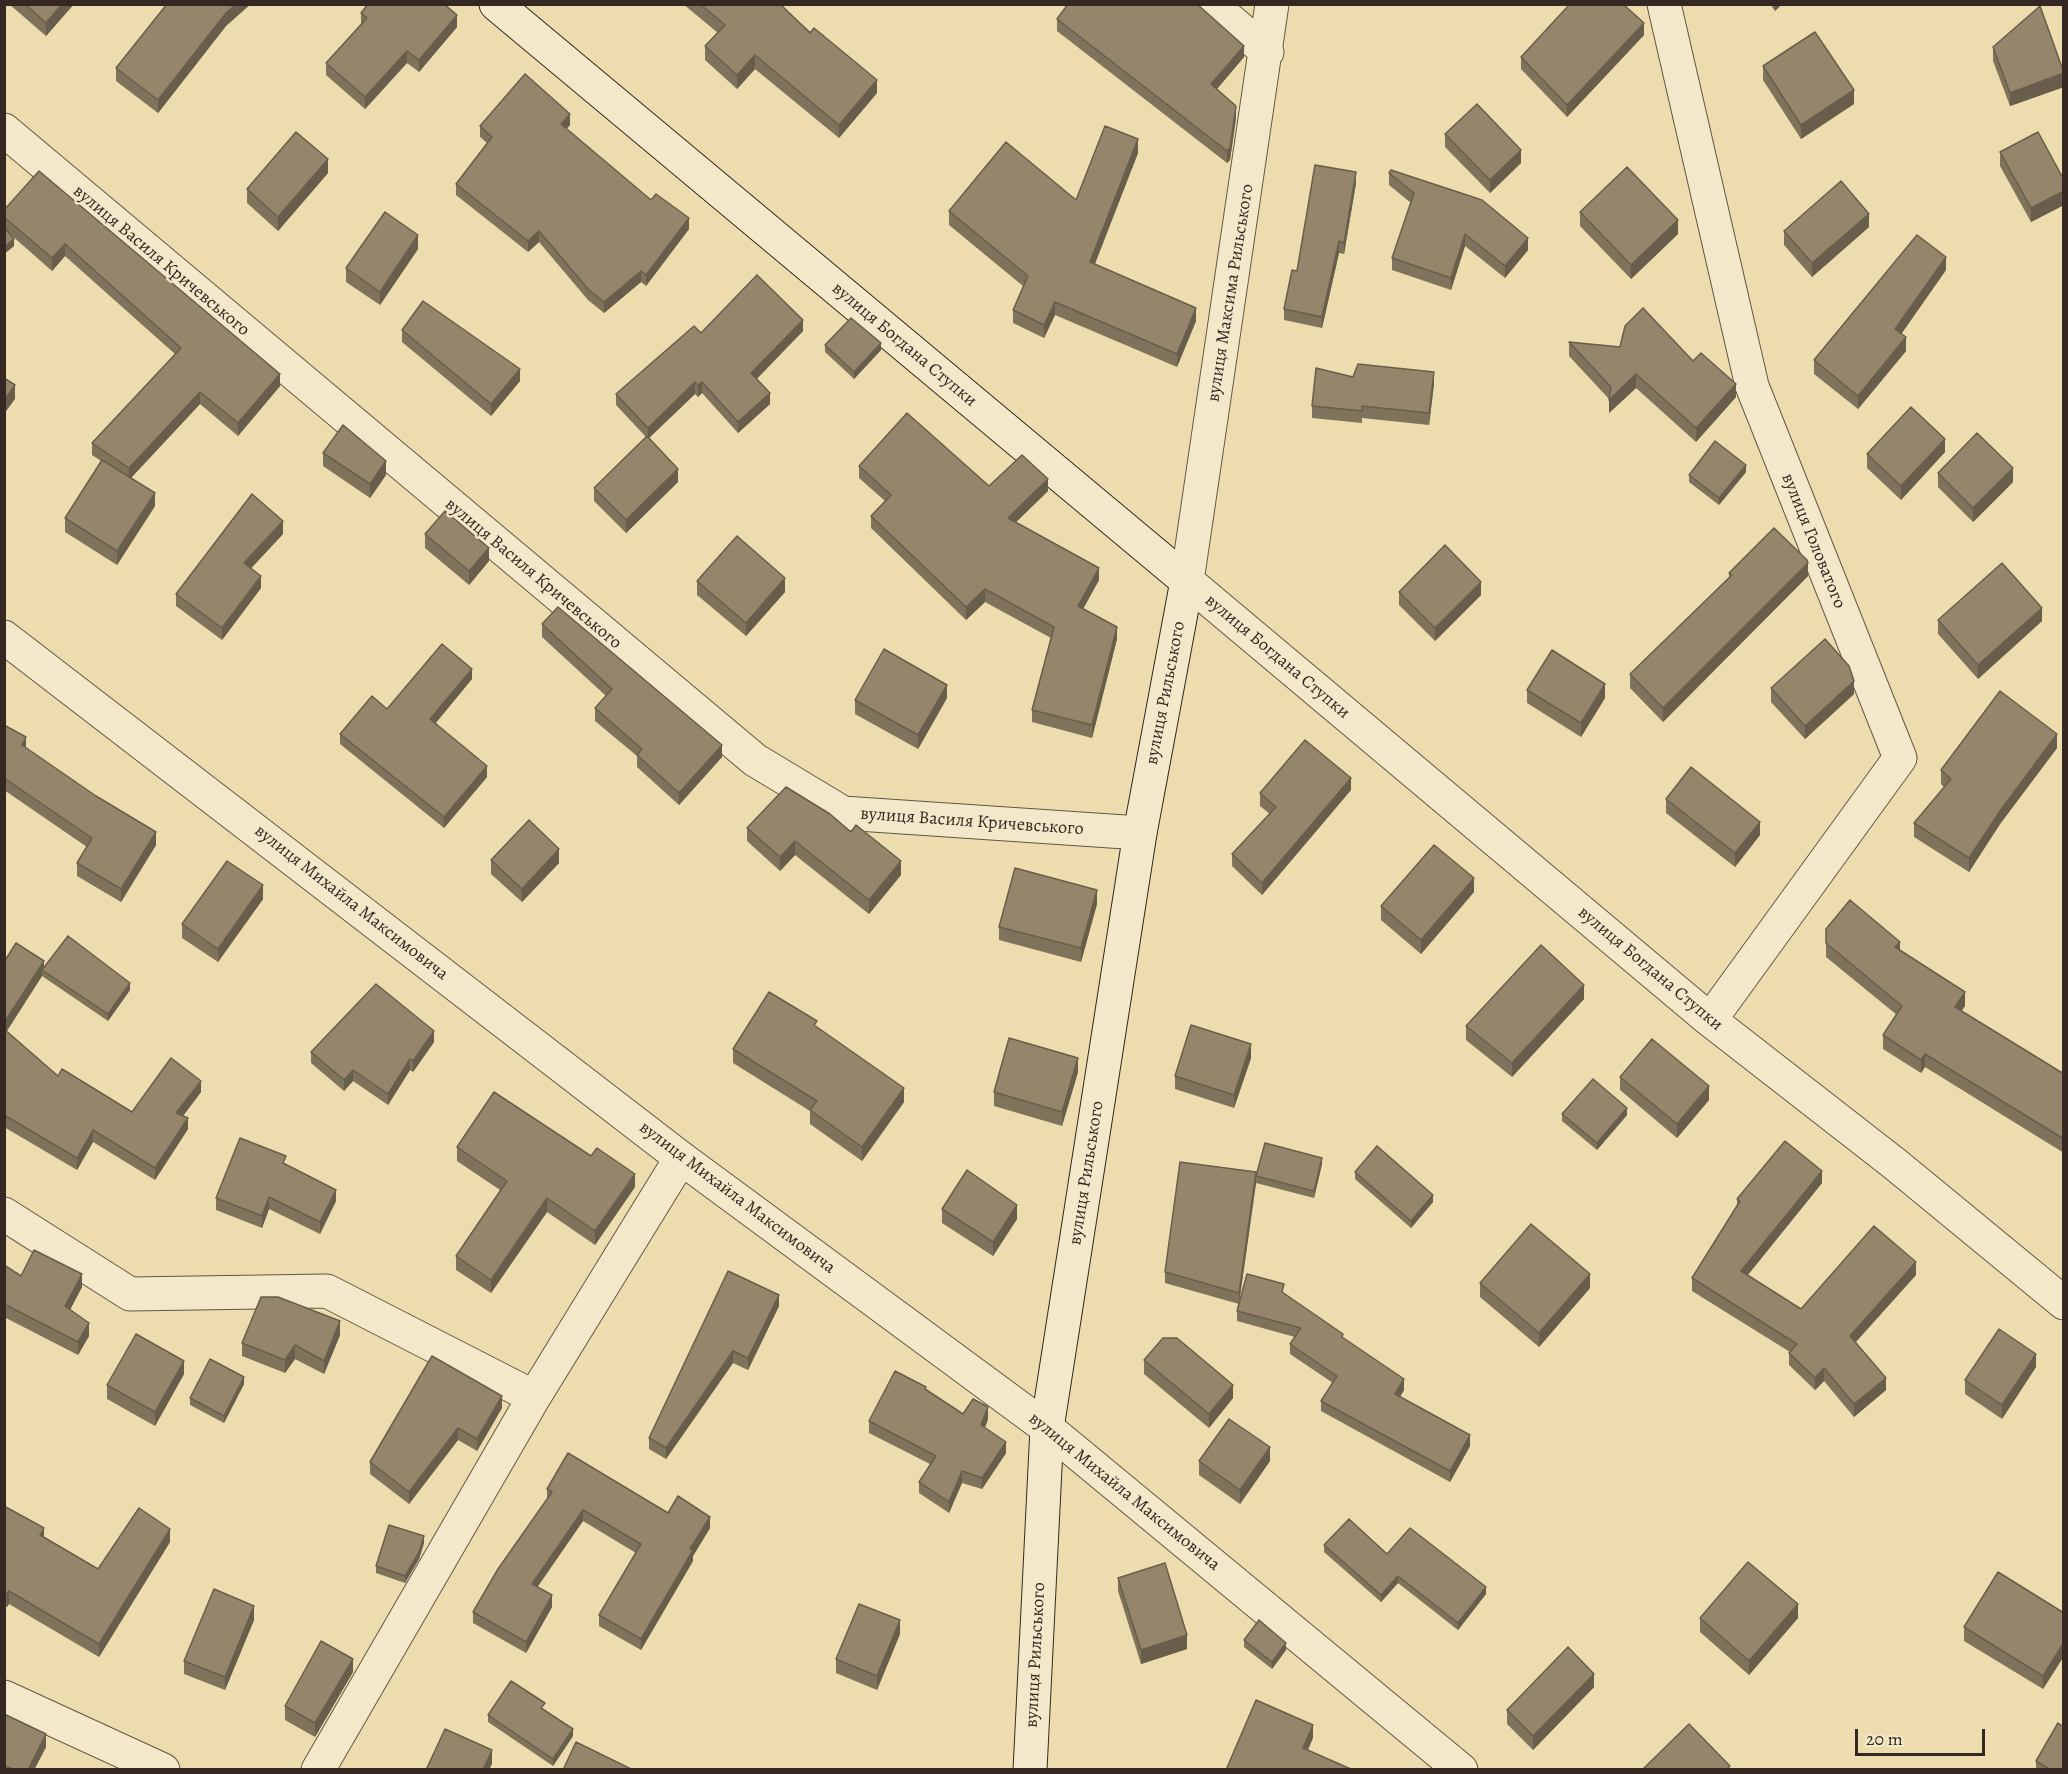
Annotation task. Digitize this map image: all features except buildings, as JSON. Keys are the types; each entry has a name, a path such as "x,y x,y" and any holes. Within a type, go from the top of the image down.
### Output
{"street":[{"name":"вулиця Богдана Ступки","path":"496,4 1710,1020 1895,1164 2064,1303"},
{"path":"1211,4 1267,52"},
{"name":"вулиця Максима Рильського","path":"1187,581 1267,52 1272,4"},
{"name":"вулиця Головатого","path":"1664,4 1752,386 1900,758 1710,1020"},
{"name":"вулиця Василя Кричевського","path":"4,130 755,760 843,813 1140,833"},
{"name":"вулиця Рильського","path":"1030,1770 1047,1428 1140,833 1187,581"},
{"name":"вулиця Михайла Максимовича","path":"4,637 681,1158 1047,1428 1461,1770"},
{"path":"318,1770 534,1397 681,1158"},
{"path":"4,1214 130,1294 327,1291 534,1397"},
{"path":"4,1697 163,1770"}]}
